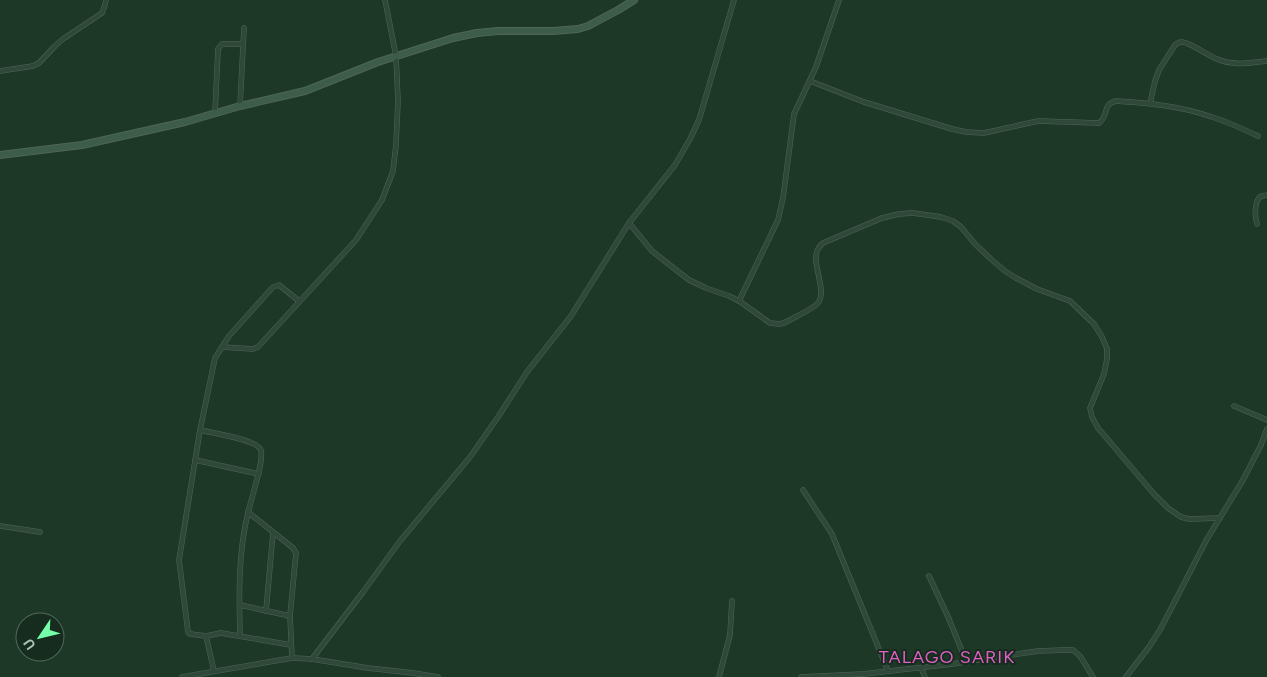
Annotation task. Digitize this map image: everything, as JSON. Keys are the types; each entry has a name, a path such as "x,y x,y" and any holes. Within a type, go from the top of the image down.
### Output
{"street":[{"path":"0,71 34,66 39,63 63,39 102,14 106,0"},
{"path":"222,346 253,349 258,347 356,240 382,200 393,171 398,100 396,56 385,0"},
{"path":"0,155 82,145 185,122 240,106 305,91 396,56 453,38 498,31 578,29 595,22 634,0"},
{"path":"312,659 364,592 400,541 470,457 528,372 571,316 629,223 676,165 699,120 734,0"},
{"path":"739,301 778,220 781,210 792,120 825,43 839,0"},
{"path":"240,106 244,28"},
{"path":"1150,103 1159,70 1175,45 1181,42 1185,42 1223,62 1244,64 1267,61"},
{"path":"215,113 218,49 222,44 243,44"},
{"path":"810,81 864,102 952,129 977,133 1038,121 1099,123 1104,119 1108,105 1112,101 1150,103 1212,117 1258,136"},
{"path":"1256,224 1255,214 1258,200 1261,196 1267,195"},
{"path":"629,223 652,251 689,280 729,296 770,323 779,324 818,303 821,297 816,254 818,248 823,243 882,218 900,214 913,213 954,221 981,250 1006,271 1037,289 1070,301 1094,324 1107,349 1104,374 1090,408 1098,428 1168,508 1181,517 1188,519 1220,518"},
{"path":"291,646 218,633 206,636 192,635 188,632 179,560 200,430 216,358 229,336 273,287 279,285 299,302"},
{"path":"1234,406 1267,420"},
{"path":"200,430 238,438 259,446 262,452 259,474 244,529 240,636"},
{"path":"1126,677 1150,647 1160,630 1220,518 1243,480 1267,430"},
{"path":"195,460 259,474"},
{"path":"803,490 832,534 888,671"},
{"path":"248,512 293,548 296,553 290,616 292,658"},
{"path":"0,526 40,532"},
{"path":"266,612 273,533"},
{"path":"929,576 966,661"},
{"path":"719,677 730,635 732,601"},
{"path":"240,605 290,616"},
{"path":"206,636 214,671"},
{"path":"801,677 863,674 921,668 1038,651 1073,650 1080,656 1093,677"},
{"path":"182,677 292,658 413,672 438,677"},
{"path":"921,668 925,677"}],"district":[{"name":"TALAGO SARIK","path":"947,657"}]}
